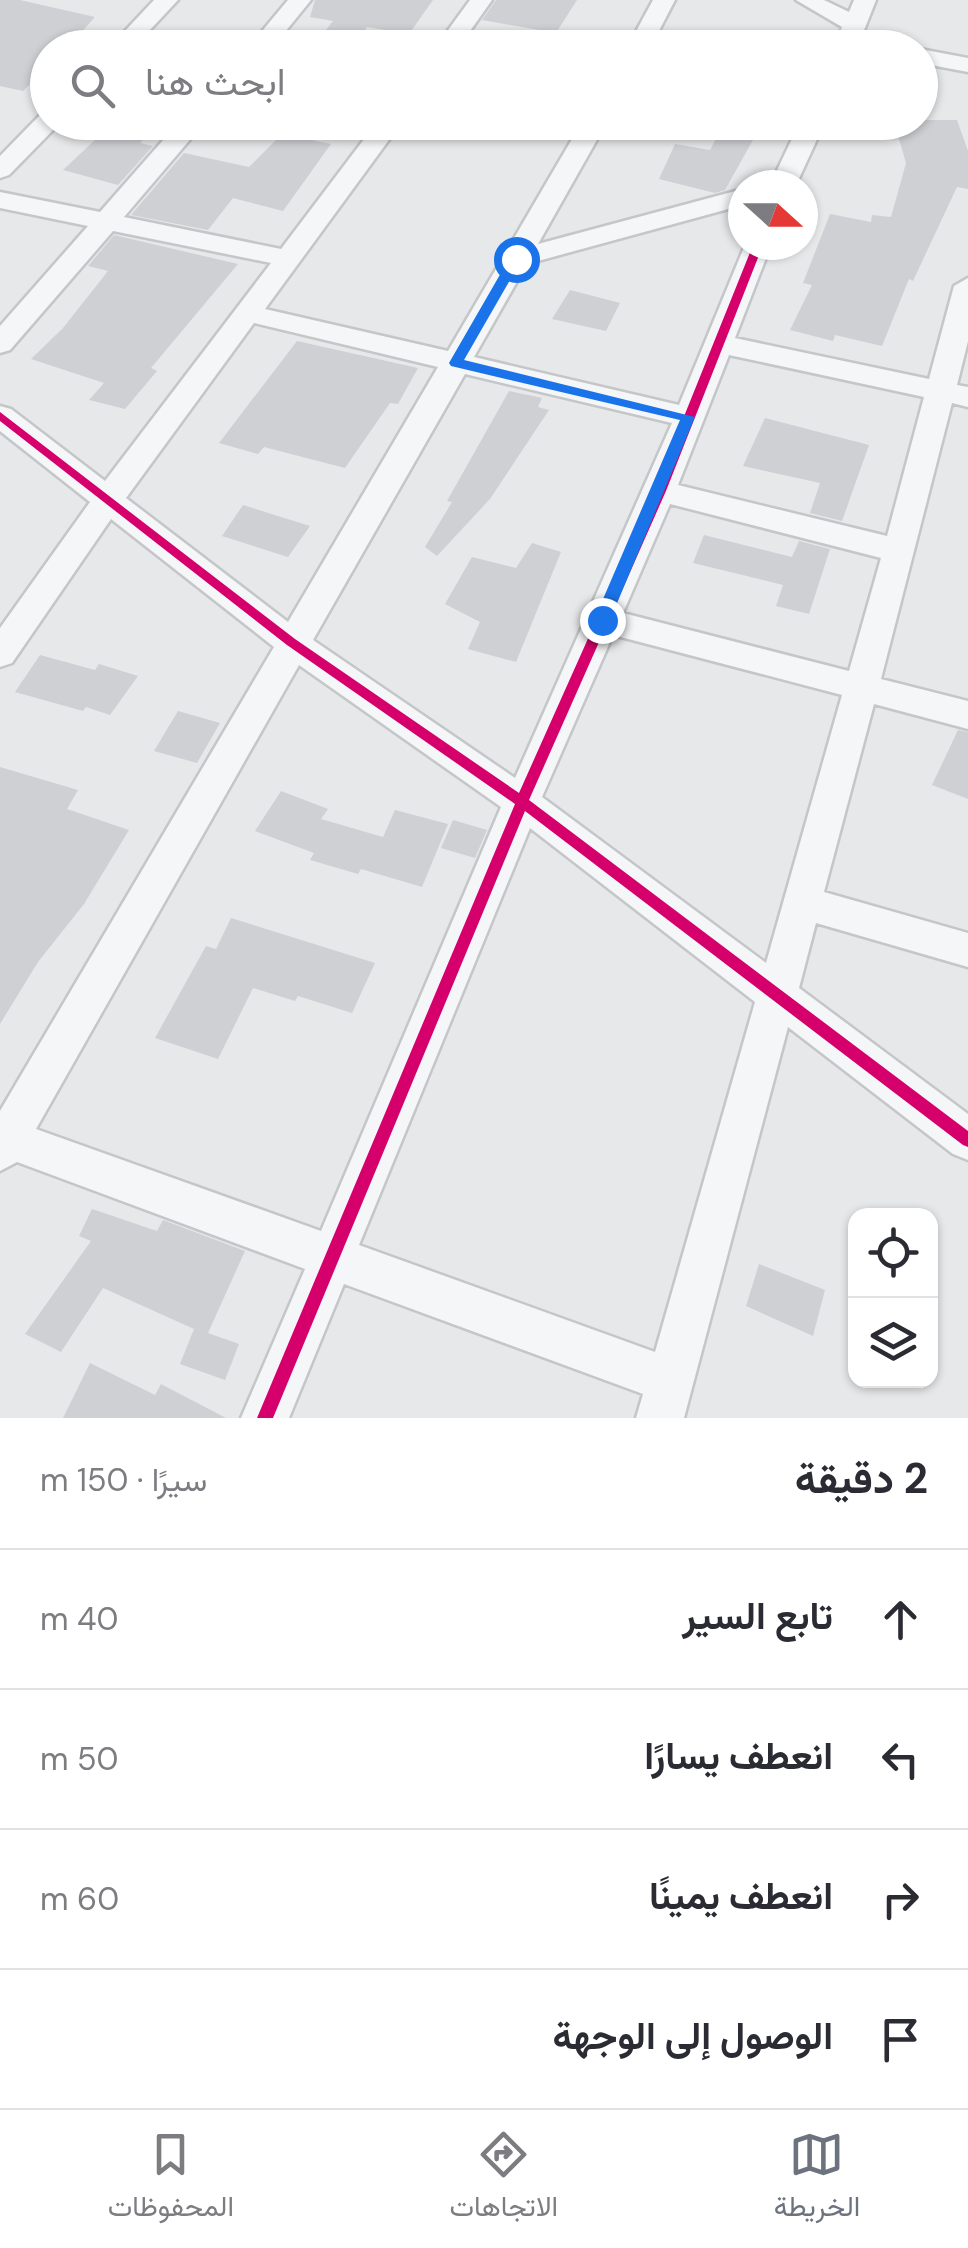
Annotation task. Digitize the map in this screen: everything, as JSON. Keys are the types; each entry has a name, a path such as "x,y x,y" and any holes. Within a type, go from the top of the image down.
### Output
{"street":[{"path":"138,30 167,0"},
{"path":"274,30 300,0"},
{"path":"459,30 481,0"},
{"path":"648,30 664,0"},
{"path":"807,0 840,30"},
{"path":"852,30 865,0"},
{"path":"938,59 968,65"},
{"path":"3,162 30,137"},
{"path":"0,344 177,140"},
{"path":"0,654 106,502 376,140"},
{"path":"585,140 2,1142 333,1258 665,1400 860,688 900,550 954,394 968,286"},
{"path":"789,170 803,140"},
{"path":"0,200 287,258"},
{"path":"516,259 728,201"},
{"path":"265,1418 522,802 660,490 752,260"},
{"path":"247,314 688,417"},
{"path":"719,344 954,394"},
{"path":"0,416 291,642 522,802 968,1140"},
{"path":"660,490 900,550"},
{"path":"602,620 968,715"},
{"path":"801,902 968,950"}],"building":[{"path":"0,0 20,0 95,17 83,30 30,30 30,84 23,91 0,86"},
{"path":"315,0 433,0 412,30 367,27 326,30 333,21 310,17"},
{"path":"496,0 577,0 558,30 482,20"},
{"path":"938,120 957,120 968,151 968,189 957,187 913,281 909,279 882,346 835,335 833,341 790,330 812,285 803,283 812,260 818,260 818,245 830,214 871,222 872,215 891,217 906,163 899,140 938,140"},
{"path":"95,140 143,140 140,143 153,146 118,185 63,170"},
{"path":"276,140 331,144 283,211 233,198 208,230 131,215 184,153 249,167"},
{"path":"715,140 753,140 736,170 728,170 725,190 715,193 659,179 675,144 710,150"},
{"path":"114,235 238,264 151,368 157,371 125,409 89,400 104,383 31,359 63,328 108,271 88,266"},
{"path":"570,290 620,303 606,331 552,319"},
{"path":"297,341 418,368 398,404 390,403 345,468 264,447 258,454 219,443"},
{"path":"509,391 542,398 538,407 549,410 490,499 437,556 425,547"},
{"path":"765,418 869,445 842,521 810,513 820,483 743,466"},
{"path":"243,505 310,526 288,557 222,536"},
{"path":"704,535 792,557 799,541 830,549 809,614 776,606 783,585 693,563"},
{"path":"532,543 561,552 516,662 468,649 480,622 445,604 472,557 516,568"},
{"path":"40,655 95,670 99,664 138,676 110,715 86,707 83,711 15,692"},
{"path":"178,711 220,723 197,763 154,751"},
{"path":"958,730 968,732 968,799 932,785"},
{"path":"0,767 78,790 67,809 129,830 84,904 38,962 0,1024"},
{"path":"281,791 328,809 321,819 383,837 395,810 448,824 422,887 361,869 358,874 310,860 314,853 255,831"},
{"path":"453,820 487,830 475,858 441,848"},
{"path":"231,918 375,963 352,1013 298,996 295,1001 253,988 218,1059 155,1038 206,946 216,949"},
{"path":"92,1209 157,1231 163,1220 245,1251 208,1333 239,1344 225,1380 180,1364 194,1329 103,1288 61,1352 25,1334 91,1241 79,1236"},
{"path":"759,1264 825,1290 813,1336 746,1306"},
{"path":"90,1363 155,1395 161,1384 226,1418 63,1418"}],"cycle path":[{"path":"265,1418 522,802 660,491 752,260"},
{"path":"0,416 291,642 522,802 968,1140"}],"route":[{"path":"516,259 456,363 688,417 602,620"}]}
